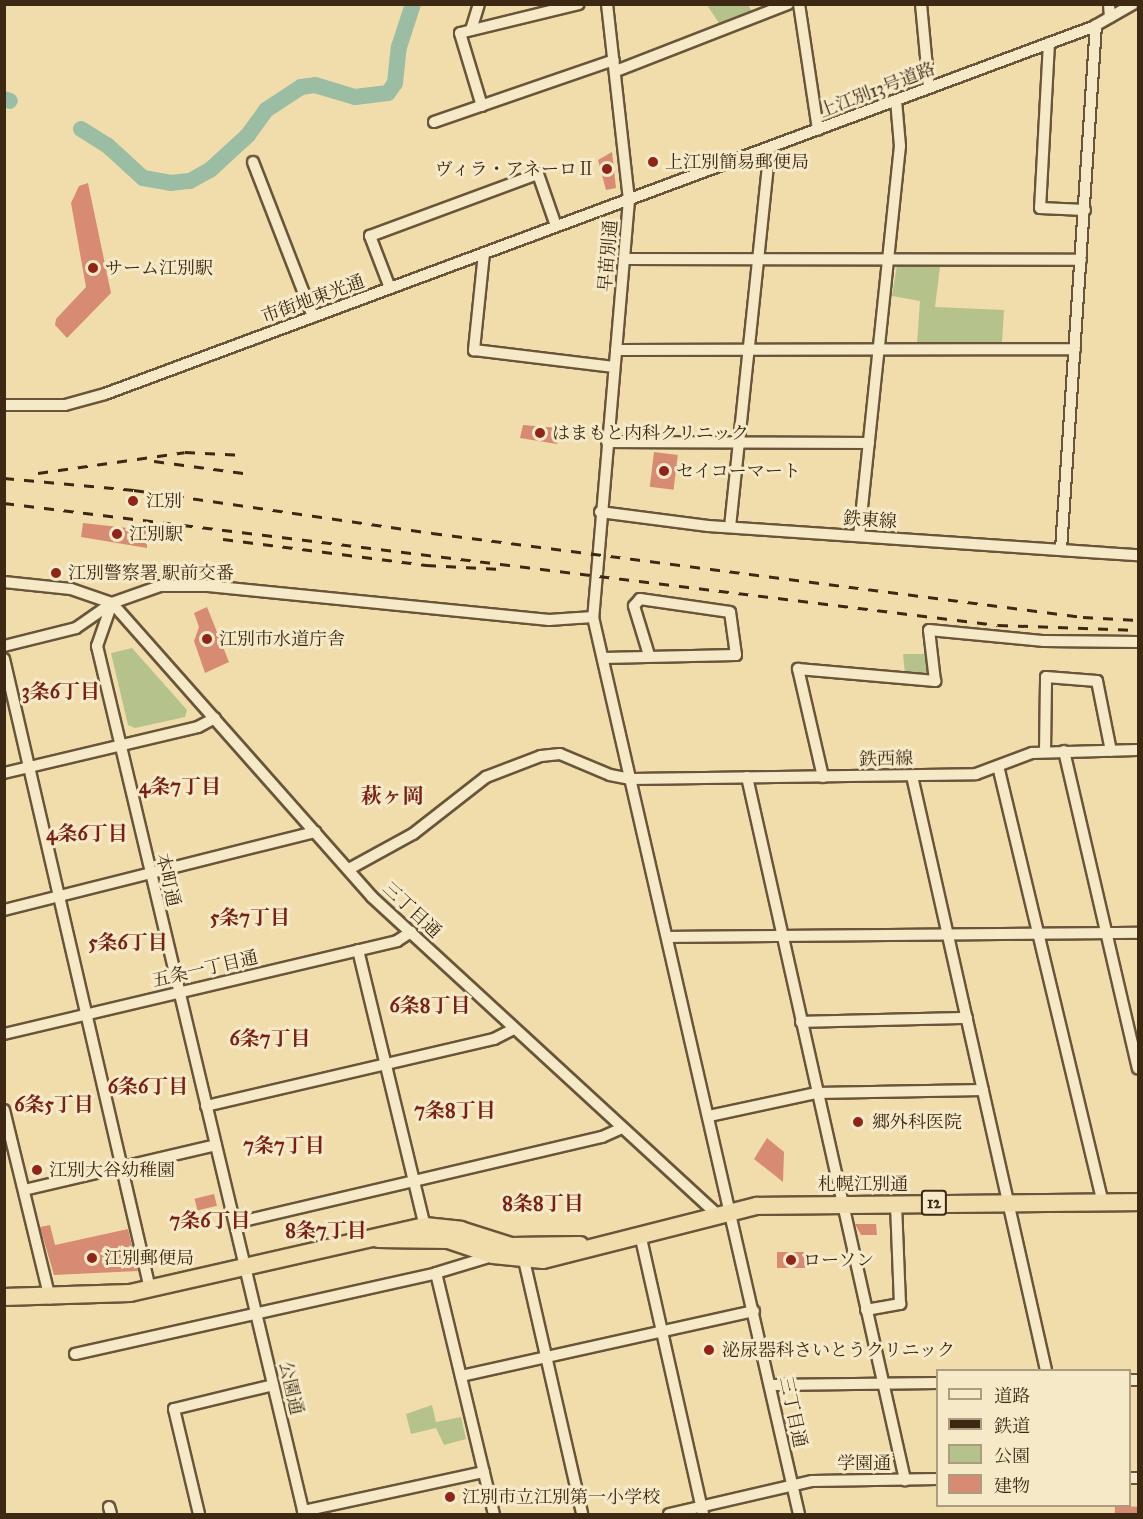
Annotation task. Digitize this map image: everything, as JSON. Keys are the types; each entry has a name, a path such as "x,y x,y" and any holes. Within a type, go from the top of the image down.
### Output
{"highway":[{"name":"札幌江別通","path":"378,1239 448,1240 493,1255 524,1260 558,1258 592,1245 723,1213 841,1203 1138,1202"},
{"name":"札幌江別通","path":"9,1295 50,1298 150,1289 246,1270 425,1226 461,1230 511,1246 592,1245"}],"street":[{"path":"471,30 479,4"},
{"path":"482,105 460,33 579,4"},
{"name":"早苗別通","path":"607,4 629,200 600,512 593,617 709,1116 723,1213"},
{"path":"434,122 615,65 788,4"},
{"path":"799,4 818,130"},
{"path":"921,4 929,88"},
{"path":"1109,4 1110,17"},
{"name":"上江別13号道路","path":"629,200 1096,25 1133,4"},
{"path":"1061,550 1096,25"},
{"path":"1049,43 1040,208 1085,210"},
{"path":"860,536 900,146 896,100"},
{"path":"730,527 770,148"},
{"path":"253,162 313,317"},
{"path":"390,288 370,236 538,174 556,226"},
{"name":"市街地東光通","path":"4,405 65,405 85,401 629,200"},
{"path":"484,253 474,351 614,368"},
{"path":"625,259 1082,260"},
{"path":"616,350 1075,349"},
{"path":"607,442 869,442"},
{"name":"鉄東線","path":"600,512 730,527 1138,555"},
{"path":"4,582 71,589 112,603"},
{"path":"4,646 76,628 112,603 154,586 196,585 549,620 593,617"},
{"path":"603,658 649,655 736,655 730,612 640,599 634,606 649,655"},
{"name":"三丁目通","path":"112,603 315,832 411,932 622,1128 723,1213 754,1311 799,1515"},
{"name":"本町通","path":"112,603 97,646 246,1270"},
{"path":"823,777 798,669 935,681 928,630 1044,641 1138,642"},
{"path":"4,660 150,1289"},
{"path":"1045,752 1046,677 1097,681 1112,750"},
{"path":"4,773 120,743 198,727 215,718"},
{"name":"鉄西線","path":"349,869 427,824 486,777 541,756 560,754 610,776 631,779 976,774 1045,752 1138,750"},
{"path":"1064,751 1138,1069"},
{"path":"998,766 1103,1202"},
{"path":"912,776 1047,1369"},
{"path":"747,777 816,1093 905,1480"},
{"path":"4,910 315,832"},
{"name":"五条一丁目通","path":"4,1034 358,950 411,932"},
{"path":"667,937 1138,933"},
{"path":"358,950 425,1226"},
{"path":"801,1022 967,1018"},
{"path":"206,1106 494,1039 514,1029"},
{"path":"709,1116 816,1093 983,1090"},
{"path":"4,1110 50,1298"},
{"path":"235,1223 602,1137 622,1128"},
{"path":"24,1190 216,1145"},
{"path":"866,1310 900,1304 896,1204"},
{"path":"640,1234 660,1332 702,1511"},
{"path":"75,1354 256,1310 436,1273 493,1255"},
{"path":"524,1260 582,1515"},
{"name":"公園通","path":"246,1270 304,1513"},
{"path":"436,1273 494,1515"},
{"path":"461,1376 754,1311"},
{"path":"770,1385 936,1383"},
{"path":"199,1515 174,1409 273,1384"},
{"path":"304,1513 484,1472"},
{"name":"学園通","path":"669,1515 702,1511 812,1481 936,1479"}],"green space":[{"path":"707,5 748,5 754,15 721,26"},
{"path":"897,265 940,267 935,307 1004,310 1002,342 917,343 920,301 892,296"},
{"path":"132,648 187,710 185,717 135,728 128,725 111,653"},
{"path":"903,654 926,654 929,673 905,674"},
{"path":"432,1405 436,1422 461,1417 466,1439 444,1445 436,1428 411,1434 406,1414"}],"building":[{"name":"ヴィラ・アネーロⅡ","path":"612,152 616,188 606,190 598,160"},
{"name":"サーム江別駅","path":"88,183 111,293 67,338 55,325 56,319 86,287 71,203 79,186"},
{"name":"はまもと内科クリニック","path":"523,425 559,428 557,444 520,438"},
{"name":"セイコーマート","path":"654,452 678,455 674,490 650,487"},
{"name":"江別駅","path":"83,523 154,531 153,542 147,542 147,548 81,537"},
{"name":"江別市水道庁舎","path":"207,607 229,662 205,673 194,641 199,627 194,613"},
{"path":"767,1138 784,1152 783,1182 754,1159"},
{"path":"214,1194 217,1206 197,1210 195,1199"},
{"path":"855,1224 876,1224 877,1235 861,1235"},
{"name":"江別郵便局","path":"50,1225 55,1245 128,1229 138,1271 54,1275 40,1227"},
{"name":"ローソン","path":"777,1252 805,1252 805,1268 777,1268"},
{"path":"1115,1507 1138,1507 1138,1514 1115,1514"}],"waterway":[{"path":"81,129 107,145 143,178 170,183 190,181 210,170 248,135 266,110 301,87 315,85 355,97 388,93 395,83 399,47 413,4"},
{"path":"4,99 10,101"}],"railway":[{"path":"38,473 185,452 244,455"},
{"path":"154,461 243,473"},
{"path":"4,478 134,490 432,533 1083,617 1138,620"},
{"path":"4,503 998,625 1138,630"},
{"path":"223,539 426,565 501,569"}],"place":[{"name":"上江別簡易郵便局","path":"653,162"},
{"name":"ヴィラ・アネーロⅡ","path":"607,169"},
{"name":"サーム江別駅","path":"93,268"},
{"name":"はまもと内科クリニック","path":"540,433"},
{"name":"セイコーマート","path":"664,471"},
{"name":"江別","path":"133,501"},
{"name":"江別駅","path":"117,534"},
{"name":"江別警察署 駅前交番","path":"56,573"},
{"name":"江別市水道庁舎","path":"207,639"},
{"name":"郷外科医院","path":"858,1122"},
{"name":"江別大谷幼稚園","path":"37,1170"},
{"name":"江別郵便局","path":"92,1258"},
{"name":"ローソン","path":"791,1260"},
{"name":"泌尿器科さいとうクリニック","path":"709,1350"},
{"name":"江別市立江別第一小学校","path":"450,1497"}],"district":[{"name":"3条6丁目","path":"61,691"},
{"name":"4条7丁目","path":"180,786"},
{"name":"萩ヶ岡","path":"392,796"},
{"name":"4条6丁目","path":"87,833"},
{"name":"5条7丁目","path":"250,917"},
{"name":"5条6丁目","path":"128,942"},
{"name":"6条8丁目","path":"430,1005"},
{"name":"6条7丁目","path":"270,1038"},
{"name":"6条6丁目","path":"148,1086"},
{"name":"6条5丁目","path":"54,1104"},
{"name":"7条8丁目","path":"455,1110"},
{"name":"7条7丁目","path":"284,1145"},
{"name":"8条8丁目","path":"543,1203"},
{"name":"7条6丁目","path":"210,1220"},
{"name":"8条7丁目","path":"326,1230"}]}
